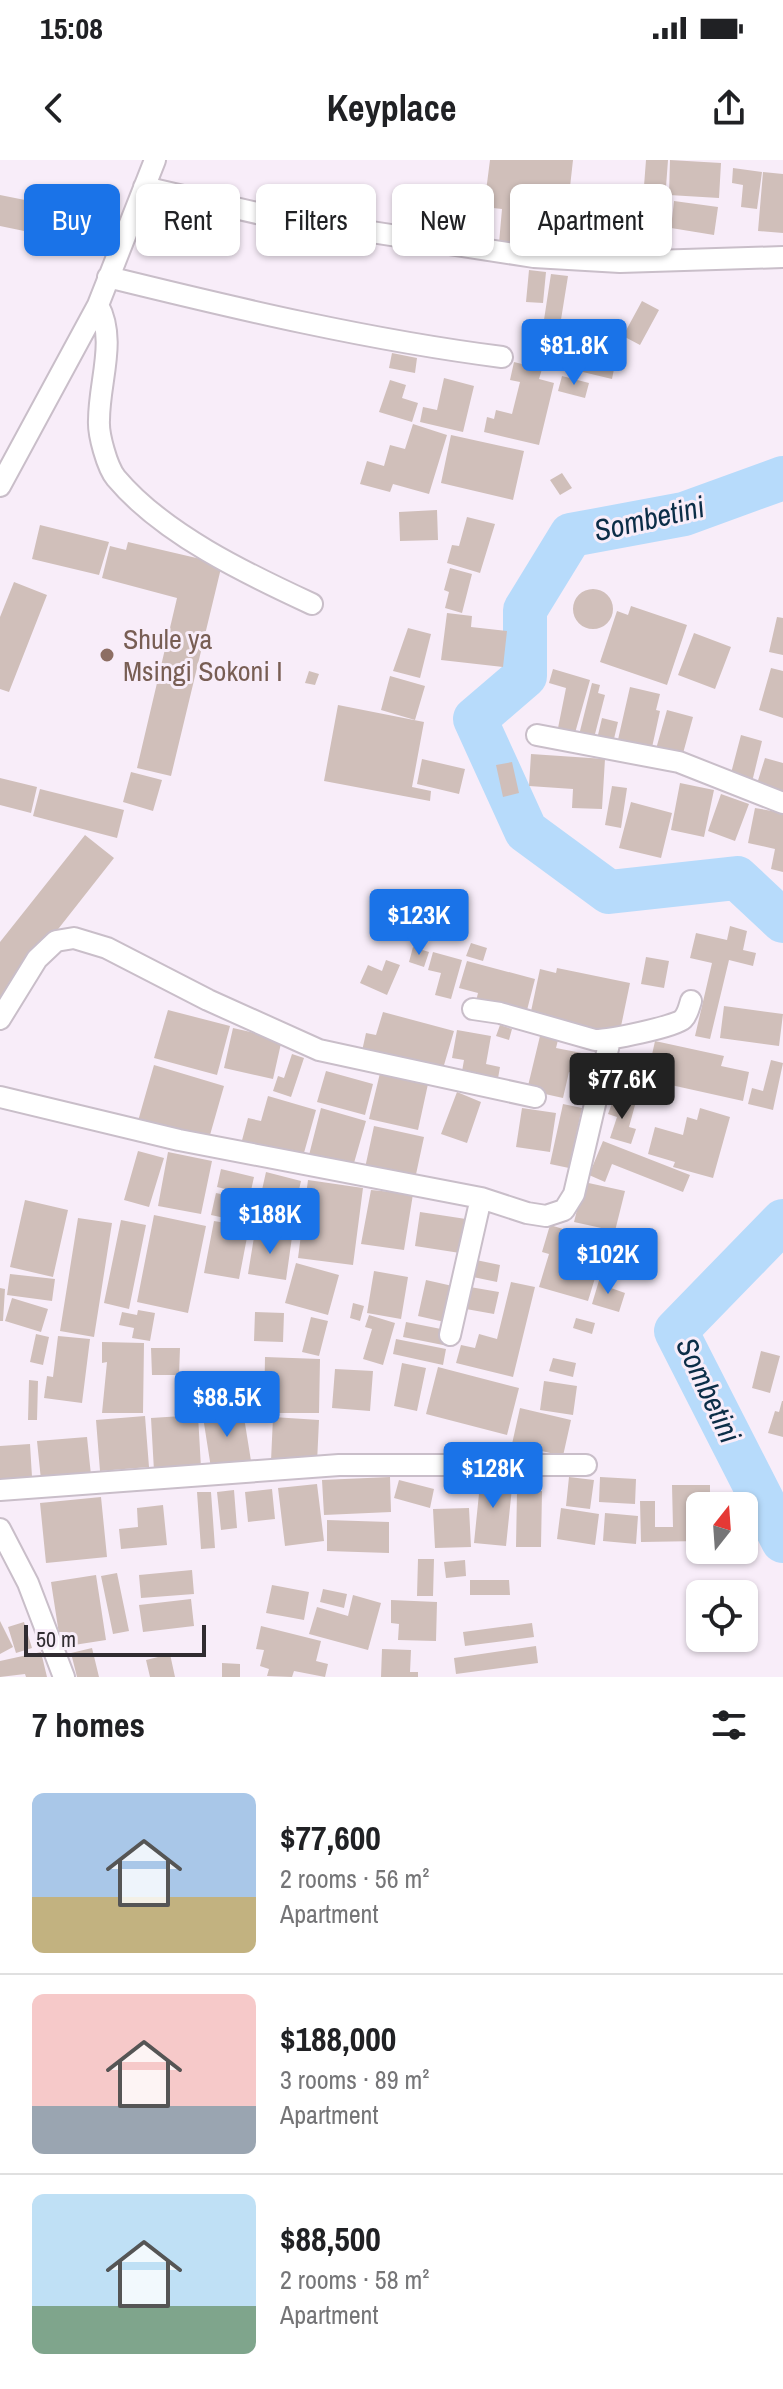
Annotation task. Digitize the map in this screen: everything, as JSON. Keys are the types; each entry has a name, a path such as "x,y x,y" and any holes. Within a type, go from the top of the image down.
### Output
{"street":[{"path":"145,184 155,160"},
{"path":"0,486 98,305 136,207"},
{"path":"240,209 534,257 620,262 783,257"},
{"path":"108,277 277,318 425,347 502,357"},
{"path":"98,305 107,322 108,342 98,423 114,475 149,510 226,562 312,604"},
{"path":"537,735 679,762 783,803"},
{"path":"0,1019 37,959 56,941 74,938 107,948 208,1000 319,1050 535,1097"},
{"path":"473,1009 500,1013 595,1040 610,1040 682,1020 691,1001"},
{"path":"0,1097 179,1140 481,1198 546,1216 564,1210 574,1194 610,1040"},
{"path":"450,1335 481,1198"},
{"path":"0,1490 339,1465 586,1465"},
{"path":"0,1529 28,1583 64,1677"}],"building":[{"path":"490,160 573,160 570,184 510,184 510,244 499,243 502,209 494,208 494,184 487,184"},
{"path":"646,160 668,160 666,184 644,184"},
{"path":"670,160 721,163 719,198 672,195 672,184 669,184"},
{"path":"733,168 762,172 757,209 741,207 743,185 732,183"},
{"path":"763,172 783,174 783,233 758,231"},
{"path":"0,195 24,200 24,231 0,226"},
{"path":"674,201 718,207 714,235 672,228"},
{"path":"529,270 546,272 543,303 526,302"},
{"path":"551,274 568,276 555,357 546,356 547,347 540,346"},
{"path":"642,301 659,310 640,345 623,336"},
{"path":"566,347 616,359 612,379 562,367"},
{"path":"392,353 417,358 415,373 389,368"},
{"path":"514,362 542,369 539,379 554,383 539,445 484,432 487,417 494,419 496,410 512,414 520,382 510,380"},
{"path":"562,376 589,383 585,398 558,391"},
{"path":"444,378 474,386 463,432 420,422 423,407 437,410"},
{"path":"390,380 406,385 402,398 418,403 412,422 379,412"},
{"path":"413,424 447,435 429,494 393,484 390,492 360,484 367,461 384,466 390,445 405,449"},
{"path":"451,435 524,451 513,500 441,483"},
{"path":"562,473 572,488 560,495 550,480"},
{"path":"437,510 438,540 400,541 399,512"},
{"path":"467,517 495,524 480,573 447,563 452,545 459,546"},
{"path":"40,525 109,542 99,575 32,559"},
{"path":"128,542 222,564 171,776 137,768 177,598 102,578 110,546 126,550"},
{"path":"450,568 472,574 462,613 445,608 449,592 444,590"},
{"path":"14,582 47,595 9,692 0,689 0,617"},
{"path":"593,589 607,595 613,609 607,623 593,629 579,623 573,609 579,595"},
{"path":"631,606 687,625 667,685 600,662 617,611 628,615"},
{"path":"447,613 472,616 471,627 507,631 503,667 441,660"},
{"path":"777,617 783,618 783,655 769,652"},
{"path":"408,628 431,634 420,678 393,671"},
{"path":"694,633 731,647 715,689 678,675"},
{"path":"771,668 783,671 783,718 759,710"},
{"path":"553,669 590,680 575,733 558,728 566,688 549,683"},
{"path":"309,671 319,674 315,685 305,683"},
{"path":"390,676 425,686 415,720 381,710"},
{"path":"592,683 600,685 598,693 605,695 594,738 579,735"},
{"path":"630,687 660,694 656,710 660,711 651,752 617,744"},
{"path":"338,705 424,722 412,787 431,791 430,801 324,781"},
{"path":"667,710 693,717 682,757 656,749"},
{"path":"602,718 618,722 613,743 597,739"},
{"path":"741,735 762,741 752,782 730,777"},
{"path":"531,754 605,759 602,809 572,808 573,789 529,786"},
{"path":"765,758 783,763 783,795 756,787"},
{"path":"422,759 465,769 459,794 417,784"},
{"path":"512,762 519,793 503,797 496,765"},
{"path":"131,772 162,780 153,811 123,802"},
{"path":"0,778 37,787 31,813 0,805"},
{"path":"680,783 714,790 704,837 671,830"},
{"path":"612,786 627,788 621,828 605,825"},
{"path":"40,789 124,810 117,838 33,816"},
{"path":"721,794 749,804 735,841 708,831"},
{"path":"631,802 672,813 661,858 619,848"},
{"path":"755,808 783,813 783,872 771,869 775,849 748,843"},
{"path":"85,835 114,858 0,1003 0,942"},
{"path":"730,926 747,931 743,950 756,953 753,966 729,960 710,1039 695,1036 712,963 690,958 696,933 727,940"},
{"path":"471,943 487,948 483,961 466,956"},
{"path":"413,947 429,952 424,967 409,962"},
{"path":"433,952 462,960 451,999 435,995 441,973 428,970"},
{"path":"646,957 669,961 664,988 641,984"},
{"path":"386,960 400,965 387,995 360,983 368,965 382,971"},
{"path":"467,961 535,979 526,1014 476,1001 478,993 459,988"},
{"path":"557,968 630,983 619,1036 530,1016 540,969 556,973"},
{"path":"724,1006 783,1014 779,1046 720,1038"},
{"path":"168,1010 230,1026 217,1075 154,1058"},
{"path":"383,1012 454,1031 442,1072 362,1051 366,1033 376,1035"},
{"path":"500,1025 512,1029 509,1040 496,1036"},
{"path":"233,1028 282,1039 273,1079 224,1068"},
{"path":"457,1030 491,1036 486,1064 500,1067 497,1084 461,1077 464,1060 452,1058"},
{"path":"540,1036 558,1040 556,1048 592,1055 587,1076 569,1072 563,1098 527,1090"},
{"path":"655,1041 724,1056 721,1066 749,1072 743,1101 671,1085 672,1079 648,1073"},
{"path":"292,1054 304,1058 291,1097 273,1091 278,1076 284,1078"},
{"path":"771,1060 783,1063 773,1110 748,1104 752,1088 763,1091"},
{"path":"154,1065 224,1086 208,1142 138,1121"},
{"path":"326,1071 373,1084 365,1115 317,1102"},
{"path":"380,1073 428,1084 418,1130 369,1119"},
{"path":"457,1092 481,1102 467,1143 441,1134"},
{"path":"268,1096 316,1110 302,1160 241,1144 248,1118 261,1121"},
{"path":"614,1098 635,1105 629,1127 636,1129 631,1144 610,1138 617,1117 608,1114"},
{"path":"563,1104 582,1108 569,1168 550,1164"},
{"path":"321,1108 366,1121 352,1170 308,1159"},
{"path":"522,1108 556,1113 550,1152 516,1147"},
{"path":"700,1108 730,1117 713,1178 673,1167 675,1162 648,1154 655,1127 683,1135 687,1117 697,1120"},
{"path":"374,1126 424,1137 415,1179 365,1168"},
{"path":"603,1141 690,1175 683,1192 612,1164 605,1182 589,1175"},
{"path":"138,1151 164,1158 149,1207 124,1200"},
{"path":"168,1152 212,1161 201,1214 158,1206"},
{"path":"221,1169 254,1177 250,1195 217,1187"},
{"path":"266,1172 301,1181 290,1229 255,1221"},
{"path":"308,1180 363,1188 353,1265 298,1258"},
{"path":"584,1182 625,1191 615,1231 574,1222"},
{"path":"371,1190 413,1194 404,1250 361,1244"},
{"path":"216,1193 257,1202 252,1224 211,1215"},
{"path":"25,1200 68,1210 53,1277 10,1267"},
{"path":"420,1212 466,1219 460,1253 415,1246"},
{"path":"154,1215 206,1226 188,1313 137,1302"},
{"path":"78,1218 112,1223 94,1337 60,1331"},
{"path":"121,1220 146,1225 129,1309 104,1303"},
{"path":"214,1221 249,1227 239,1279 204,1273"},
{"path":"550,1225 606,1242 588,1301 539,1287 549,1254 542,1252"},
{"path":"255,1231 292,1237 286,1280 248,1274"},
{"path":"610,1241 622,1244 619,1257 607,1253"},
{"path":"476,1260 500,1265 497,1282 473,1277"},
{"path":"296,1263 339,1275 328,1315 285,1303"},
{"path":"374,1271 408,1277 401,1319 367,1313"},
{"path":"10,1274 55,1279 52,1301 7,1295"},
{"path":"600,1277 614,1281 611,1288 625,1293 619,1312 592,1304"},
{"path":"426,1280 457,1287 449,1323 418,1316"},
{"path":"511,1282 535,1287 513,1377 456,1363 461,1345 475,1348 479,1334 497,1339"},
{"path":"470,1287 499,1292 494,1314 466,1309"},
{"path":"0,1288 5,1289 3,1321 0,1321"},
{"path":"12,1298 48,1309 41,1332 5,1321"},
{"path":"353,1303 364,1306 360,1321 350,1318"},
{"path":"138,1310 155,1313 150,1341 132,1338 134,1328 119,1325 122,1312 137,1315"},
{"path":"255,1312 284,1313 283,1342 254,1341"},
{"path":"369,1315 395,1323 383,1365 363,1359 372,1329 365,1327"},
{"path":"311,1317 328,1321 319,1356 302,1352"},
{"path":"576,1318 595,1323 592,1334 573,1328"},
{"path":"406,1322 446,1330 443,1345 403,1337"},
{"path":"36,1334 49,1337 43,1365 30,1362"},
{"path":"58,1336 90,1339 82,1403 44,1398 47,1376 53,1377"},
{"path":"396,1339 446,1349 443,1365 393,1354"},
{"path":"102,1342 144,1343 143,1413 102,1413 107,1362 102,1363"},
{"path":"151,1348 180,1348 179,1375 152,1375"},
{"path":"761,1351 780,1356 770,1393 752,1388"},
{"path":"265,1357 320,1359 319,1413 264,1413"},
{"path":"553,1358 576,1363 573,1377 549,1371"},
{"path":"402,1363 426,1368 417,1411 394,1406"},
{"path":"438,1367 519,1388 507,1435 426,1414"},
{"path":"335,1369 373,1371 370,1411 332,1408"},
{"path":"29,1380 38,1381 37,1420 28,1420"},
{"path":"544,1381 577,1386 573,1415 540,1410"},
{"path":"782,1401 783,1437 768,1433 775,1411 779,1412"},
{"path":"520,1408 571,1420 563,1456 512,1444"},
{"path":"243,1411 251,1461 211,1468 203,1417"},
{"path":"198,1415 201,1468 154,1471 151,1418"},
{"path":"145,1416 149,1467 100,1471 96,1420"},
{"path":"273,1417 319,1420 317,1463 271,1461"},
{"path":"87,1437 91,1475 41,1480 37,1441"},
{"path":"30,1444 32,1477 0,1479 0,1446"},
{"path":"481,1474 513,1478 506,1546 474,1543"},
{"path":"390,1477 391,1512 324,1515 322,1480"},
{"path":"569,1477 594,1480 590,1509 566,1506"},
{"path":"600,1477 636,1479 635,1504 599,1502"},
{"path":"399,1480 434,1489 430,1508 394,1498"},
{"path":"317,1484 324,1541 285,1546 278,1488"},
{"path":"672,1485 710,1485 710,1492 686,1492 686,1541 641,1542 640,1501 655,1501 655,1527 673,1527"},
{"path":"272,1489 275,1519 248,1522 245,1492"},
{"path":"234,1490 237,1528 221,1530 217,1492"},
{"path":"517,1491 542,1491 541,1547 516,1547"},
{"path":"197,1492 211,1492 215,1548 201,1549"},
{"path":"101,1497 107,1557 46,1563 40,1503"},
{"path":"163,1505 167,1545 121,1549 119,1529 138,1527 137,1508"},
{"path":"469,1508 471,1547 435,1548 433,1509"},
{"path":"561,1508 599,1514 595,1545 557,1539"},
{"path":"605,1513 638,1516 636,1544 603,1541"},
{"path":"327,1520 389,1522 389,1553 327,1551"},
{"path":"418,1559 434,1559 433,1596 417,1596"},
{"path":"465,1560 466,1576 446,1578 444,1562"},
{"path":"192,1570 194,1594 141,1598 139,1575"},
{"path":"117,1573 129,1631 113,1634 101,1576"},
{"path":"96,1575 106,1640 61,1647 51,1582"},
{"path":"470,1580 509,1580 510,1595 470,1595"},
{"path":"272,1585 309,1592 304,1620 266,1613"},
{"path":"323,1589 347,1594 344,1608 320,1602"},
{"path":"353,1595 381,1603 368,1650 309,1634 317,1607 348,1616"},
{"path":"191,1599 194,1626 143,1632 139,1605"},
{"path":"391,1600 437,1602 436,1641 398,1640 399,1624 391,1623"},
{"path":"0,1621 13,1647 0,1654"},
{"path":"24,1622 32,1648 16,1653 8,1627"},
{"path":"532,1623 534,1637 465,1646 463,1632"},
{"path":"261,1626 321,1641 316,1661 328,1664 325,1677 294,1671 292,1677 267,1676 269,1669 260,1666 264,1650 256,1649"},
{"path":"536,1646 538,1663 456,1674 454,1658"},
{"path":"92,1648 99,1677 77,1677 71,1653"},
{"path":"382,1649 411,1650 410,1672 418,1672 418,1677 381,1677"},
{"path":"41,1652 47,1677 26,1677 25,1674 0,1677 0,1661"},
{"path":"170,1654 175,1677 150,1677 146,1660"},
{"path":"222,1663 240,1664 240,1677 222,1677"}],"waterway":[{"name":"Sombetini","path":"783,478 684,514 571,535 525,610 525,676 475,719 526,831 609,892 737,878 783,921"},
{"name":"Sombetini","path":"783,1221 676,1331 783,1541"}],"place":[{"name":"Shule ya Msingi Sokoni I","path":"107,655"}]}
